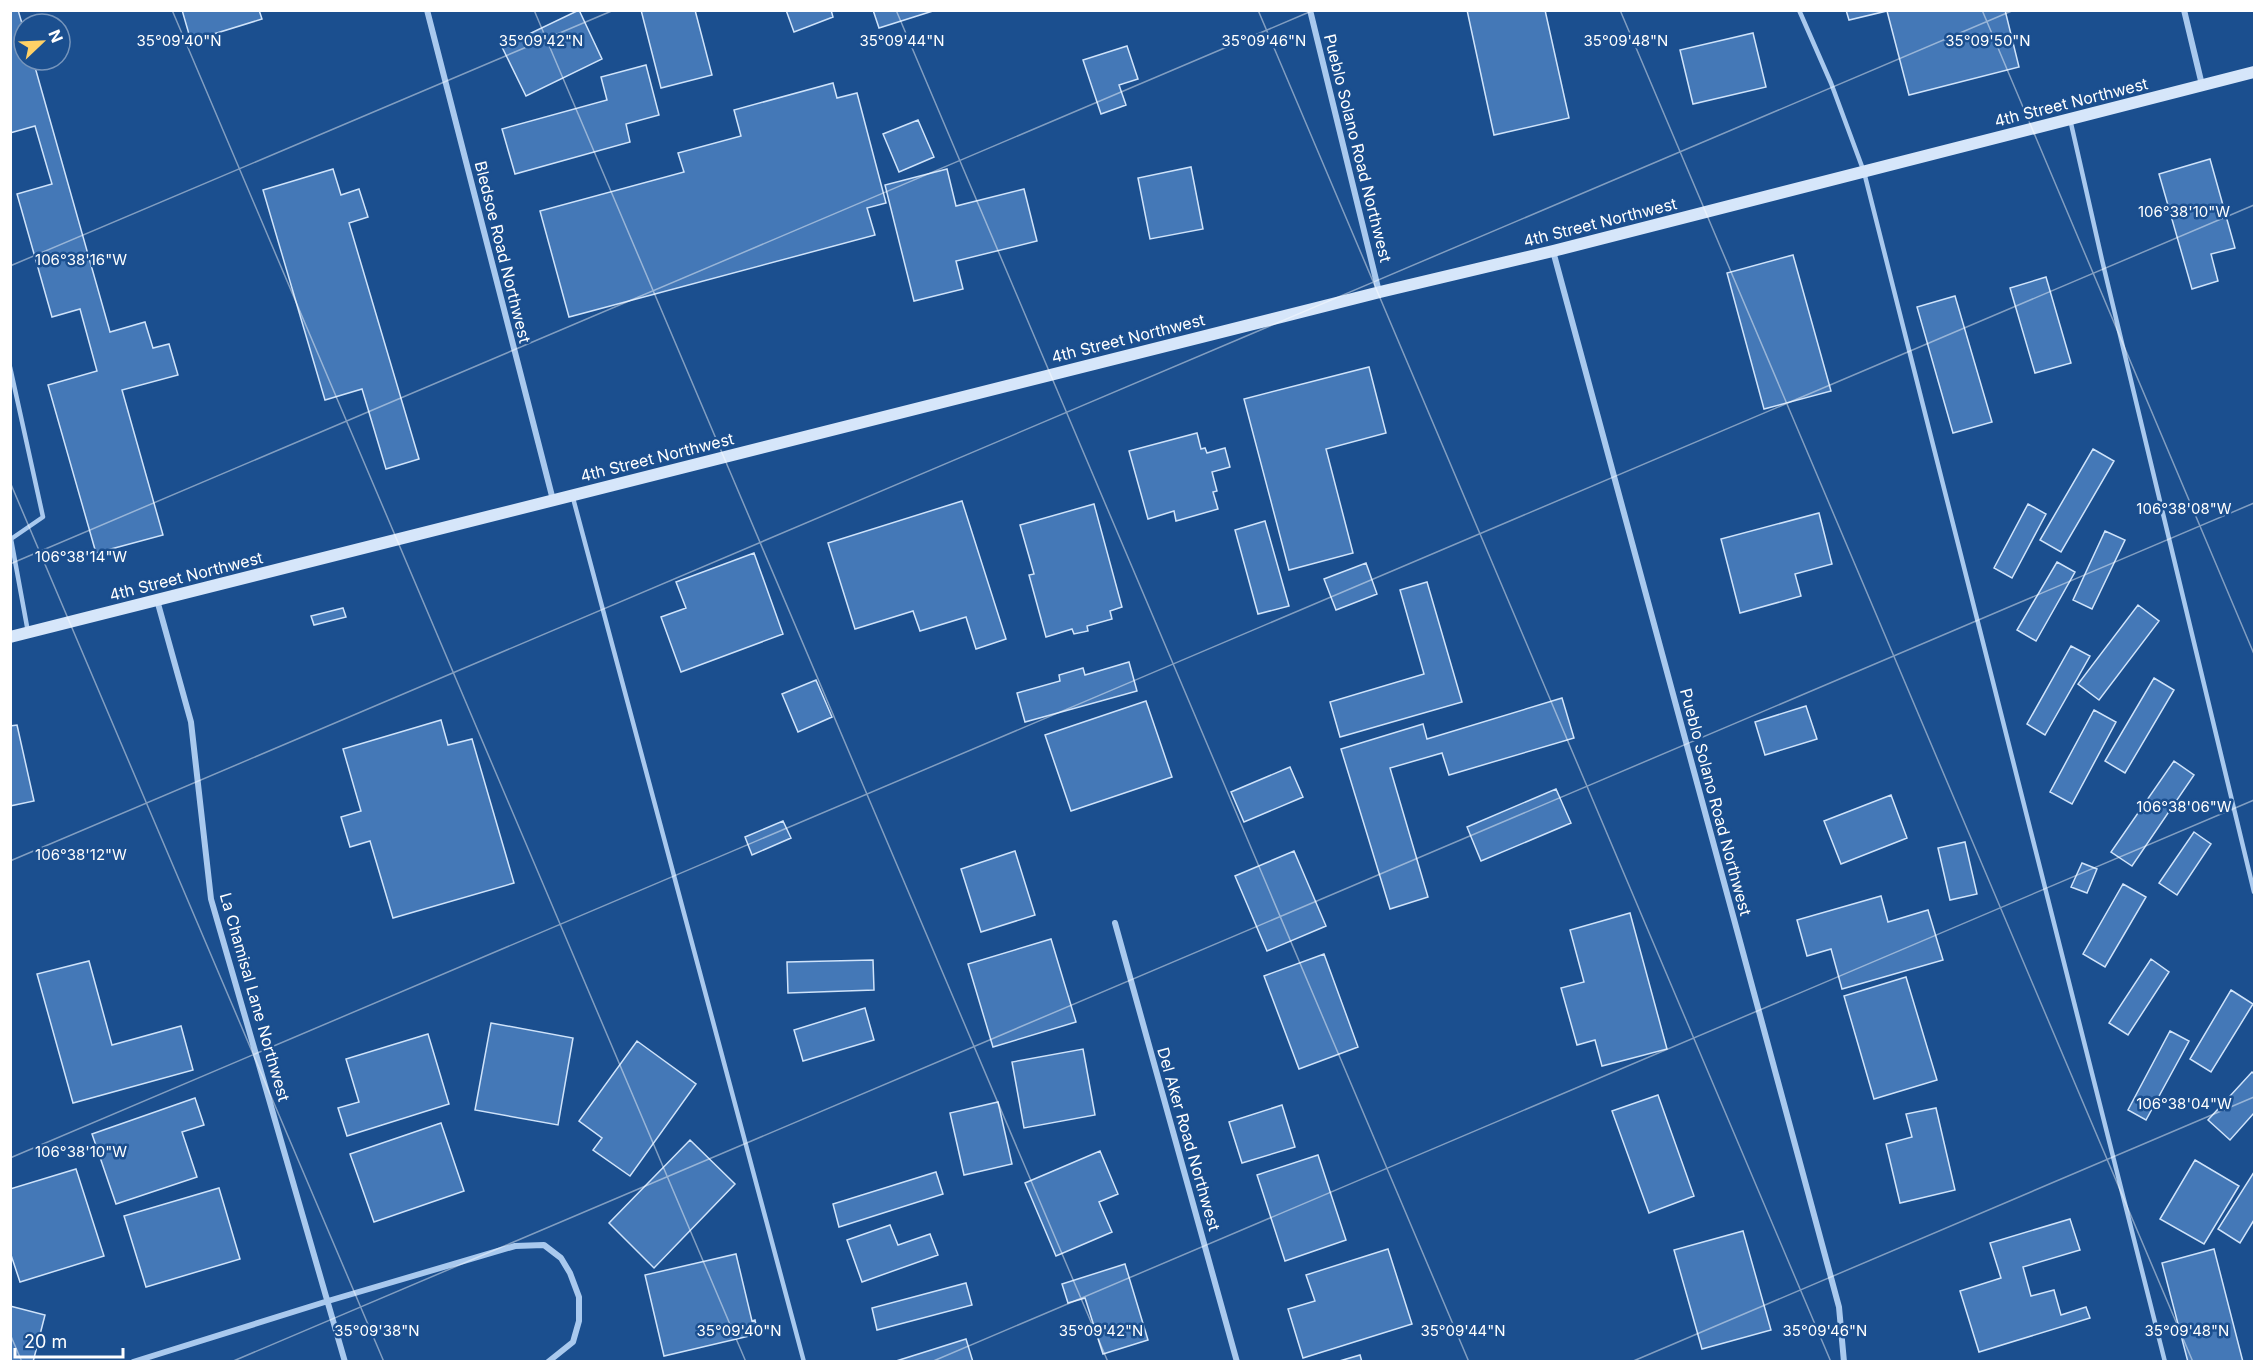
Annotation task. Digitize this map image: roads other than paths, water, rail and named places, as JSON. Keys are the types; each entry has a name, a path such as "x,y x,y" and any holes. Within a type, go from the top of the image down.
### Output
{"main road":[{"name":"4th Street Northwest","path":"10,637 1380,292 1553,251 2254,72"}],"street":[{"name":"Bledsoe Road Northwest","path":"427,10 553,500"},
{"name":"Pueblo Solano Road Northwest","path":"1310,10 1380,292"},
{"path":"2184,10 2202,86"},
{"name":"Pueblo Solano Road Northwest","path":"1553,251 1839,1307 1844,1362"},
{"name":"La Chamisal Lane Northwest","path":"157,600 191,723 212,899 345,1362"},
{"name":"Del Aker Road Northwest","path":"1115,923 1237,1362"},
{"path":"133,1362 328,1300 515,1246 544,1245 561,1258 570,1273 579,1297 579,1322 573,1342 548,1362"}],"lane":[{"path":"1799,10 1831,83 1864,172 2165,1362"},
{"path":"2070,119 2254,892"},
{"path":"10,367 43,517 11,539 28,632"},
{"path":"573,495 804,1362"}]}
